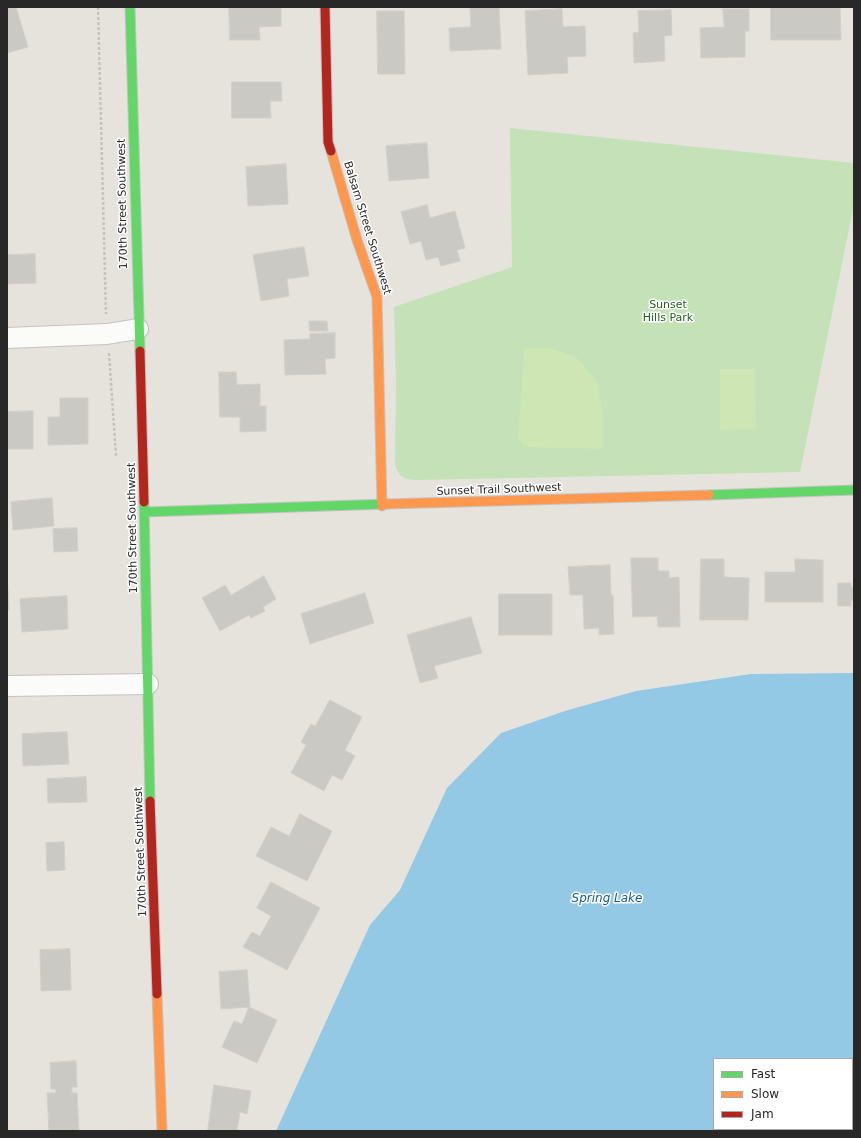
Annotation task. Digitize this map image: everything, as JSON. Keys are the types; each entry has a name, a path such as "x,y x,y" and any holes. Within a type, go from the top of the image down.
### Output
{"street":[{"name":"170th Street Southwest","path":"130,7 138,329 145,512 148,684 162,1131"},
{"name":"Balsam Street Southwest","path":"325,7 328,142 357,240 377,297 382,506"},
{"path":"7,338 107,334 138,329"},
{"name":"Sunset Trail Southwest","path":"145,512 382,506 854,490"},
{"path":"7,686 148,684"}],"path":[{"path":"98,7 107,334 116,456"}],"green space":[{"name":"Sunset Hills Park","path":"510,128 854,163 854,204 800,472 416,480 406,479 400,475 395,465 396,381 394,307 512,267"},
{"path":"524,348 549,348 575,356 597,381 603,414 603,449 525,447 518,439"},
{"path":"720,369 755,369 756,429 720,430"}],"water":[{"name":"Spring Lake","path":"854,673 854,1131 276,1131 370,925 400,890 447,788 501,733 568,710 636,691 751,674"}],"building":[{"path":"7,7 16,7 28,47 7,53"},
{"path":"229,7 281,7 281,26 259,27 260,40 230,40"},
{"path":"499,7 501,49 450,51 449,28 471,27 470,8"},
{"path":"771,7 840,7 841,40 771,40"},
{"path":"562,9 563,27 585,26 586,56 567,57 568,73 528,75 525,11"},
{"path":"723,9 749,9 749,31 745,31 745,57 701,58 700,28 724,27"},
{"path":"671,10 672,35 664,36 665,61 634,63 633,33 639,32 638,11"},
{"path":"377,11 404,11 405,74 378,74"},
{"path":"232,82 281,82 282,101 270,101 271,118 232,118"},
{"path":"427,143 429,178 389,181 386,146"},
{"path":"286,164 288,204 248,206 246,167"},
{"path":"427,205 430,218 455,211 465,248 457,250 460,261 441,266 438,257 426,260 421,241 410,244 401,212"},
{"path":"304,247 309,276 287,279 289,296 261,301 253,255"},
{"path":"35,254 36,283 7,284 7,255"},
{"path":"309,321 327,321 328,331 310,331"},
{"path":"335,333 335,358 325,359 326,374 285,375 284,340 310,339 310,334"},
{"path":"219,372 236,372 237,385 260,384 260,406 266,406 266,431 240,432 240,417 220,417"},
{"path":"60,398 88,398 88,444 48,445 48,417 60,417"},
{"path":"33,411 33,449 7,449 7,412"},
{"path":"52,498 54,526 13,530 11,502"},
{"path":"77,528 78,551 54,552 53,529"},
{"path":"631,558 658,558 658,571 669,571 669,578 679,577 680,627 658,627 657,616 633,617"},
{"path":"701,559 724,559 724,577 749,578 748,620 700,620"},
{"path":"795,559 823,560 823,602 765,602 765,572 795,572"},
{"path":"610,565 611,595 613,595 614,634 599,635 599,628 584,629 583,595 570,595 568,567"},
{"path":"7,570 9,610 7,610"},
{"path":"264,576 276,599 263,607 265,611 251,618 249,615 220,631 202,598 225,585 231,595"},
{"path":"838,583 851,583 851,587 854,587 854,600 851,600 851,606 838,606"},
{"path":"365,593 374,623 310,644 301,614"},
{"path":"499,594 552,594 552,635 499,635"},
{"path":"67,596 68,629 22,632 20,599"},
{"path":"471,617 482,653 434,666 438,678 420,683 407,635"},
{"path":"330,700 362,717 345,750 355,756 342,780 332,775 324,791 291,773 306,745 301,742 311,724 315,726"},
{"path":"67,732 69,764 23,766 22,734"},
{"path":"86,777 87,802 48,803 47,779"},
{"path":"300,814 332,831 307,881 256,856 271,827 289,836"},
{"path":"64,842 65,870 47,871 46,843"},
{"path":"271,882 320,908 287,970 243,947 252,932 260,936 271,916 257,908"},
{"path":"70,949 71,990 41,991 40,950"},
{"path":"247,970 250,1007 221,1009 219,972"},
{"path":"249,1007 277,1020 257,1063 222,1047 234,1021 242,1024"},
{"path":"76,1061 77,1087 72,1087 72,1093 77,1093 79,1131 49,1131 47,1093 56,1093 56,1089 51,1089 50,1063"},
{"path":"214,1085 251,1091 247,1114 240,1112 237,1131 208,1131"}],"traffic: fast":[{"path":"130,7 140,351"},
{"path":"709,495 854,490"},
{"path":"144,502 150,801"},
{"path":"145,512 387,504"}],"traffic: slow":[{"path":"331,151 357,240 377,297 382,506"},
{"path":"387,504 709,495"},
{"path":"157,994 162,1131"}],"traffic: jam":[{"path":"325,7 328,142 331,151"},
{"path":"140,351 144,502"},
{"path":"150,801 157,994"}]}
